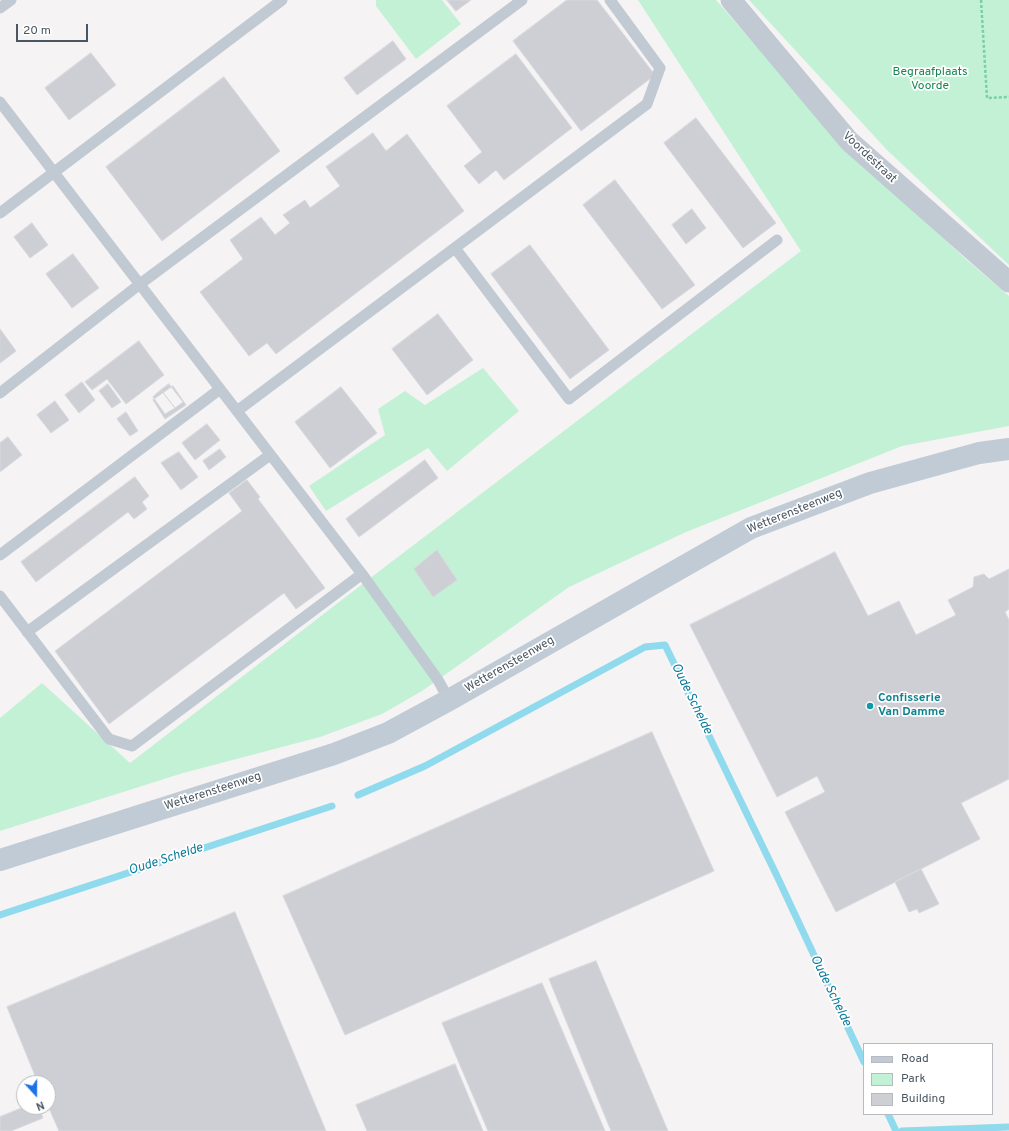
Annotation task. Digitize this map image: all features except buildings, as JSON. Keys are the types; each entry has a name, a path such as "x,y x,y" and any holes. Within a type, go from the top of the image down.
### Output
{"street":[{"name":"Voordestraat","path":"731,0 848,141 1009,282"},
{"name":"Wetterensteenweg","path":"0,860 334,754 388,733 449,700 751,528 870,483 979,453 1009,449"}],"lane":[{"path":"0,8 11,0"},
{"path":"0,213 282,0"},
{"path":"0,393 140,284 522,0"},
{"path":"237,411 647,104 660,68 610,0"},
{"path":"0,102 362,574 438,680 449,700"},
{"path":"455,248 569,399 777,240"},
{"path":"0,555 220,389"},
{"path":"28,632 270,455"},
{"path":"0,596 109,739 132,746 362,574"}],"path":[{"path":"982,0 987,98 1009,97"}],"green space":[{"path":"376,0 442,0 461,24 416,59 376,6"},
{"path":"638,0 716,0 841,143 969,262 1009,296 1009,426 902,446 686,532 569,587 422,691 382,714 320,737 183,773 0,831 0,718 42,683 130,763 386,566 801,251"},
{"name":"Begraafplaats Voorde","path":"749,0 1009,0 1009,265 887,150"},
{"path":"483,368 519,411 447,471 428,448 326,511 309,486 385,435 378,409 405,391 425,405"}],"waterway":[{"name":"Oude Schelde","path":"358,795 425,766 645,647 665,645 776,874 863,1060"},
{"name":"Oude Schelde","path":"0,915 332,806"},
{"name":"Oude Schelde","path":"888,1115 896,1131"},
{"name":"Oude Schelde","path":"902,1131 1009,1127"}],"place":[{"name":"Confisserie Van Damme","path":"870,706"}]}
